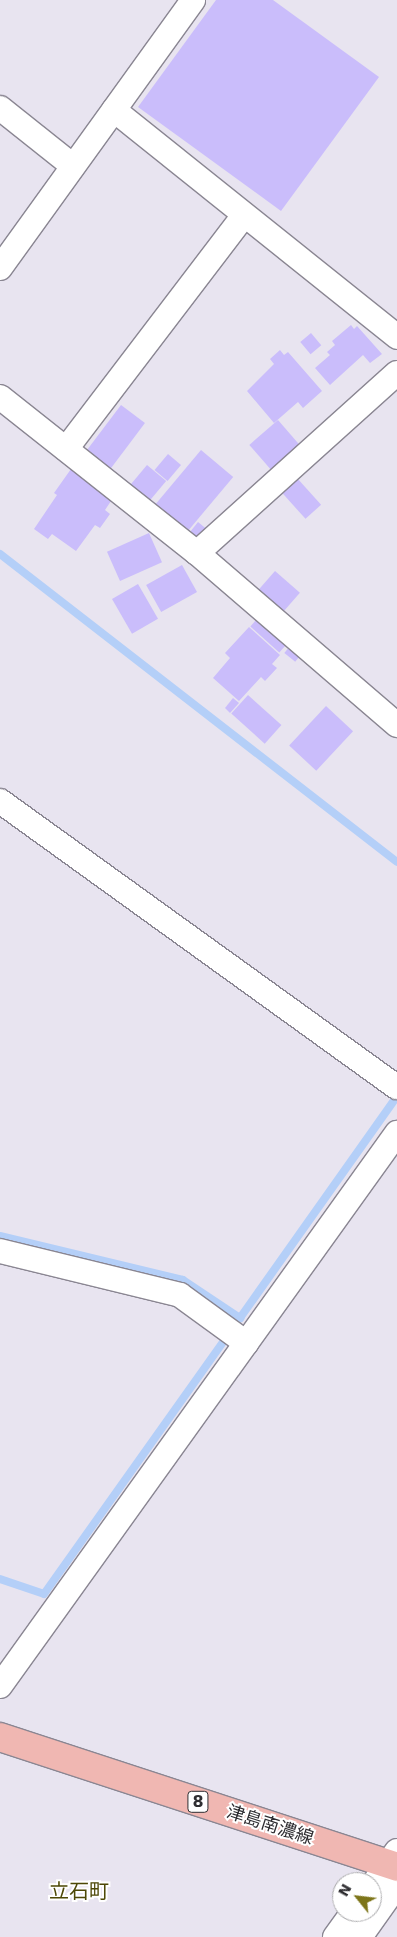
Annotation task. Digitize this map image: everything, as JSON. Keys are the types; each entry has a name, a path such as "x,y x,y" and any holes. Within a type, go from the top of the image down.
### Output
{"main road":[{"name":"津島南濃線","path":"0,1737 390,1871"}],"street":[{"path":"0,268 193,0"},
{"path":"0,108 73,166"},
{"path":"114,110 397,337"},
{"path":"66,450 244,215"},
{"path":"197,553 397,373"},
{"path":"0,397 197,553 397,725"},
{"path":"0,801 397,1087"},
{"path":"0,1686 397,1134"},
{"path":"0,1251 180,1295 246,1343"},
{"path":"360,1937 390,1871"},
{"path":"335,1937 346,1922"}],"building":[{"path":"216,0 273,0 379,77 281,211 138,107"},
{"path":"351,325 354,329 357,326 382,354 370,363 363,355 330,385 315,368 330,355 327,352 335,345 332,341"},
{"path":"311,333 321,345 311,354 300,342"},
{"path":"280,350 284,355 288,352 322,391 303,408 298,402 274,423 247,391 274,364 270,359"},
{"path":"121,405 145,423 109,470 85,452"},
{"path":"278,420 301,446 272,471 249,445"},
{"path":"201,450 233,477 186,533 154,506"},
{"path":"168,454 181,465 168,481 155,470"},
{"path":"147,465 166,481 148,503 129,486"},
{"path":"71,469 113,498 105,510 110,514 100,528 95,525 76,551 52,534 48,539 34,529 57,495 54,493"},
{"path":"297,478 321,505 305,519 281,492"},
{"path":"198,522 208,530 199,541 189,533"},
{"path":"149,533 162,562 120,581 107,552"},
{"path":"182,565 197,592 161,612 146,585"},
{"path":"275,571 300,593 284,612 259,590"},
{"path":"138,584 158,619 132,634 112,599"},
{"path":"257,619 286,645 279,653 250,626"},
{"path":"249,627 280,655 272,664 277,668 265,681 261,677 239,701 213,678 230,658 225,653"},
{"path":"290,646 301,655 295,662 284,653"},
{"path":"248,695 281,725 265,744 231,714"},
{"path":"233,698 239,703 230,713 225,708"},
{"path":"326,706 353,731 316,771 289,745"}],"waterway":[{"path":"0,554 397,862"},
{"path":"0,1236 183,1280 240,1318 396,1098"},
{"path":"0,1579 44,1594 226,1338"}],"district":[{"name":"立石町","path":"79,1891"}]}
